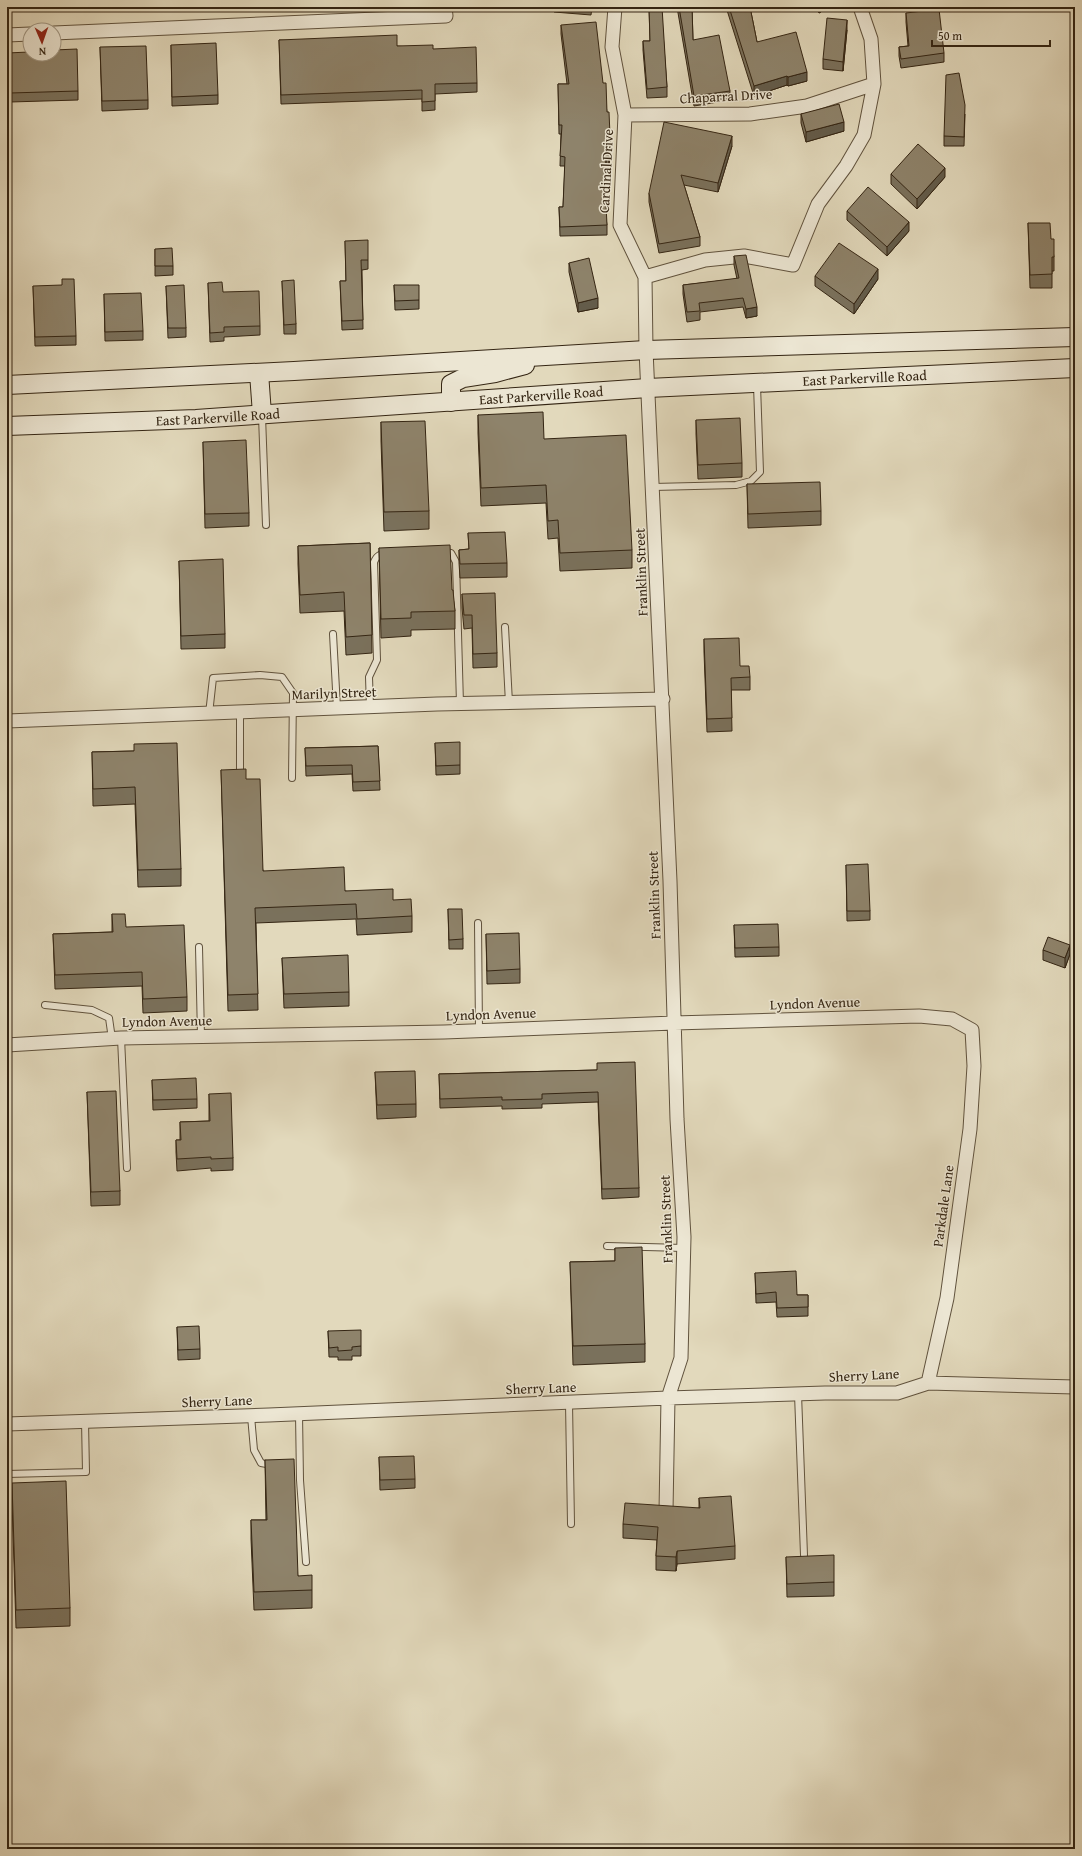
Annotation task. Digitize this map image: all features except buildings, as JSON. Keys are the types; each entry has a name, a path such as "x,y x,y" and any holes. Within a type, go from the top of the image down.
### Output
{"main road":[{"path":"7,385 259,373 646,350 1075,337"},
{"path":"451,402 452,384 463,378 495,373 569,354"},
{"name":"East Parkerville Road","path":"7,426 188,419 648,388 1075,368"},
{"path":"259,373 262,414"}],"street":[{"path":"62,33 446,16 445,7"},
{"name":"Cardinal Drive","path":"615,7 612,47 625,115 620,225 645,277"},
{"path":"645,277 705,260 744,256 793,265 818,204 846,166 864,135 874,84 871,39 860,7"},
{"path":"7,35 22,34"},
{"name":"Chaparral Drive","path":"625,115 750,114 807,106 874,84"},
{"name":"Franklin Street","path":"645,277 646,350 654,487 663,699 677,1119 684,1248 681,1358 668,1398 666,1510"},
{"name":"Marilyn Street","path":"7,721 337,708 663,699"},
{"name":"Lyndon Avenue","path":"7,1045 117,1038 479,1031 674,1023 919,1016 952,1019 972,1030"},
{"name":"Parkdale Lane","path":"928,1383 947,1298 970,1129 974,1066 972,1030"},
{"name":"Sherry Lane","path":"7,1424 251,1416 668,1398 897,1393 928,1383 1075,1387"}],"lane":[{"path":"654,487 736,484 751,481 760,472 757,383"},
{"path":"262,414 266,524"},
{"path":"440,552 451,553 456,562 460,704"},
{"path":"370,707 369,677 377,660 374,562 376,557 380,554 395,553"},
{"path":"504,627 509,703"},
{"path":"332,634 337,708"},
{"path":"208,714 213,678 260,675 282,677 293,693 292,778"},
{"path":"240,713 240,776"},
{"path":"478,923 479,1031"},
{"path":"199,947 201,1036"},
{"path":"45,1005 92,1010 109,1018 117,1038 127,1168"},
{"path":"607,1246 684,1248"},
{"path":"798,1394 804,1555"},
{"path":"569,1403 571,1524"},
{"path":"299,1414 296,1465 306,1562"},
{"path":"251,1416 254,1450 261,1463 280,1466"},
{"path":"7,1474 86,1472 85,1421"},
{"path":"7,1579 7,1596"}]}
